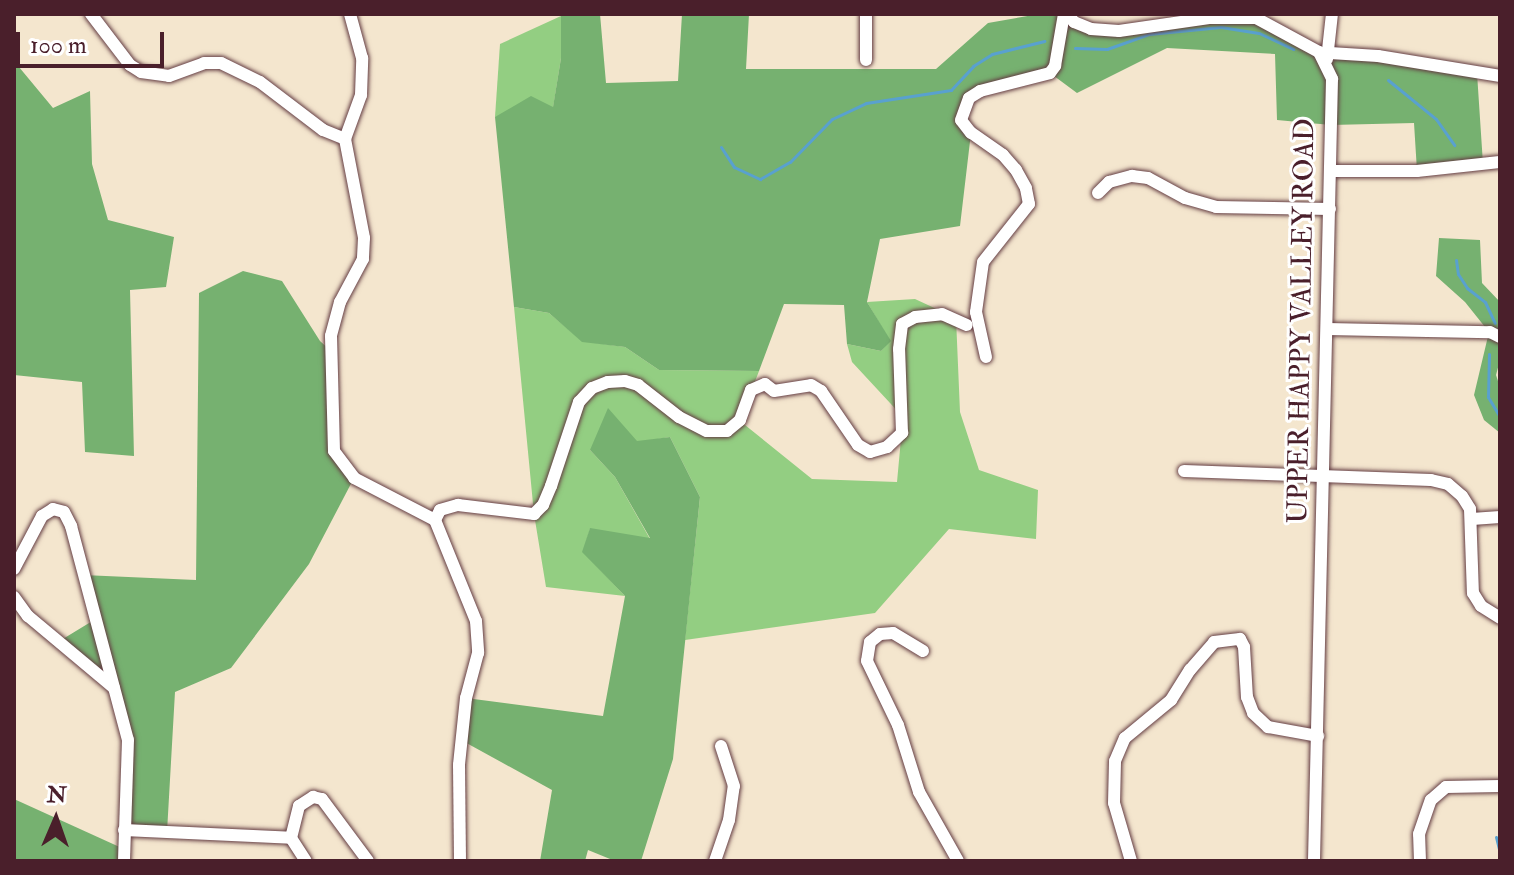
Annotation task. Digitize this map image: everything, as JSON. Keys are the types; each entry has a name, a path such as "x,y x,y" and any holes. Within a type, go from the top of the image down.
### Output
{"street":[{"path":"91,14 130,65 141,72 169,76 204,63 221,63 260,82 323,130 345,139"},
{"path":"350,14 362,58 361,95 345,139 364,238 363,259 340,302 331,336 334,451 354,478 435,520 479,637 466,698 459,765 460,861"},
{"path":"866,14 866,60"},
{"path":"1066,14 1074,22 1091,29 1119,31 1209,18 1256,18 1328,57 1378,56 1500,76"},
{"path":"986,357 976,312 983,262 992,246 1029,204 1026,188 1016,170 1003,155 971,133 961,120 969,98 980,91 1050,73 1055,66 1066,14"},
{"name":"UPPER HAPPY VALLEY ROAD","path":"1314,861 1330,209 1332,79 1328,57 1332,14"},
{"path":"1330,171 1417,171 1500,162"},
{"path":"1098,193 1109,182 1132,176 1148,178 1185,198 1216,207 1330,209"},
{"path":"435,520 440,510 458,505 534,514 543,505 551,486 579,402 592,388 608,382 625,381 638,385 679,417 707,431 727,431 740,420 751,390 765,384 774,391 811,385 821,391 858,445 870,452 887,447 902,433 899,349 902,324 915,317 942,314 967,325"},
{"path":"1327,329 1490,332 1500,337"},
{"path":"1184,471 1431,480 1448,484 1462,496 1472,519 1473,593 1481,606 1500,618"},
{"path":"14,569 42,516 53,509 64,512 71,526 128,740 124,861"},
{"path":"1472,519 1500,517"},
{"path":"14,597 28,616 114,688"},
{"path":"923,651 893,633 880,634 870,642 867,652 898,725 919,792 958,861"},
{"path":"1131,861 1114,803 1115,761 1125,738 1171,700 1190,670 1214,642 1240,639 1244,647 1247,697 1253,713 1268,727 1318,736"},
{"path":"715,861 729,820 734,786 721,746"},
{"path":"1420,861 1419,834 1431,800 1446,787 1500,786"},
{"path":"306,861 291,838 299,806 313,797 322,799 368,861"},
{"path":"124,830 291,838"}],"green space":[{"path":"561,14 600,14 606,83 678,81 682,14 749,14 746,69 936,69 988,23 1039,14 1068,14 1091,29 1242,16 1330,53 1477,73 1483,164 1417,171 1414,123 1331,125 1277,120 1275,54 1167,48 1077,93 1050,73 980,91 963,113 971,133 960,226 880,239 867,302 891,341 881,351 847,344 844,305 784,304 759,371 659,370 625,347 582,342 549,313 514,307 495,117 531,96 553,107 561,58"},
{"path":"561,16 561,58 553,108 495,117 500,44"},
{"path":"14,61 53,108 90,91 92,164 108,220 174,237 166,287 130,290 134,456 85,452 82,382 14,375"},
{"path":"1439,238 1480,240 1482,283 1500,302 1500,360 1496,375 1500,387 1500,433 1484,420 1474,395 1489,332 1465,302 1436,276"},
{"path":"243,271 282,281 320,341 333,353 334,451 354,478 309,564 231,668 175,692 167,832 124,830 128,740 114,688 53,645 94,620 83,575 196,580 199,293"},
{"path":"915,299 956,318 960,412 979,470 1038,490 1036,539 949,529 875,613 685,640 700,497 670,437 590,450 615,477 650,539 590,529 583,552 625,596 546,587 534,514 514,307 549,313 582,341 625,347 659,370 759,371 740,421 812,479 897,482 903,417 852,362 847,344 881,351 890,341 867,302"},
{"path":"608,408 637,441 670,437 700,497 673,759 641,861 615,861 588,850 585,861 540,861 552,790 461,740 466,698 603,716 625,596 582,552 590,528 650,538 615,477 590,450"},
{"path":"14,799 124,849 124,861 14,861"}],"waterway":[{"path":"1075,48 1107,49 1149,34 1221,27 1259,33 1294,49"},
{"path":"721,147 734,167 760,179 790,162 832,119 866,103 951,90 973,66 992,54 1044,41"},
{"path":"1388,80 1436,119 1454,145"},
{"path":"1456,260 1458,274 1467,288 1485,302 1495,323"},
{"path":"1489,354 1488,397 1500,417"},
{"path":"1496,837 1500,853"}]}
